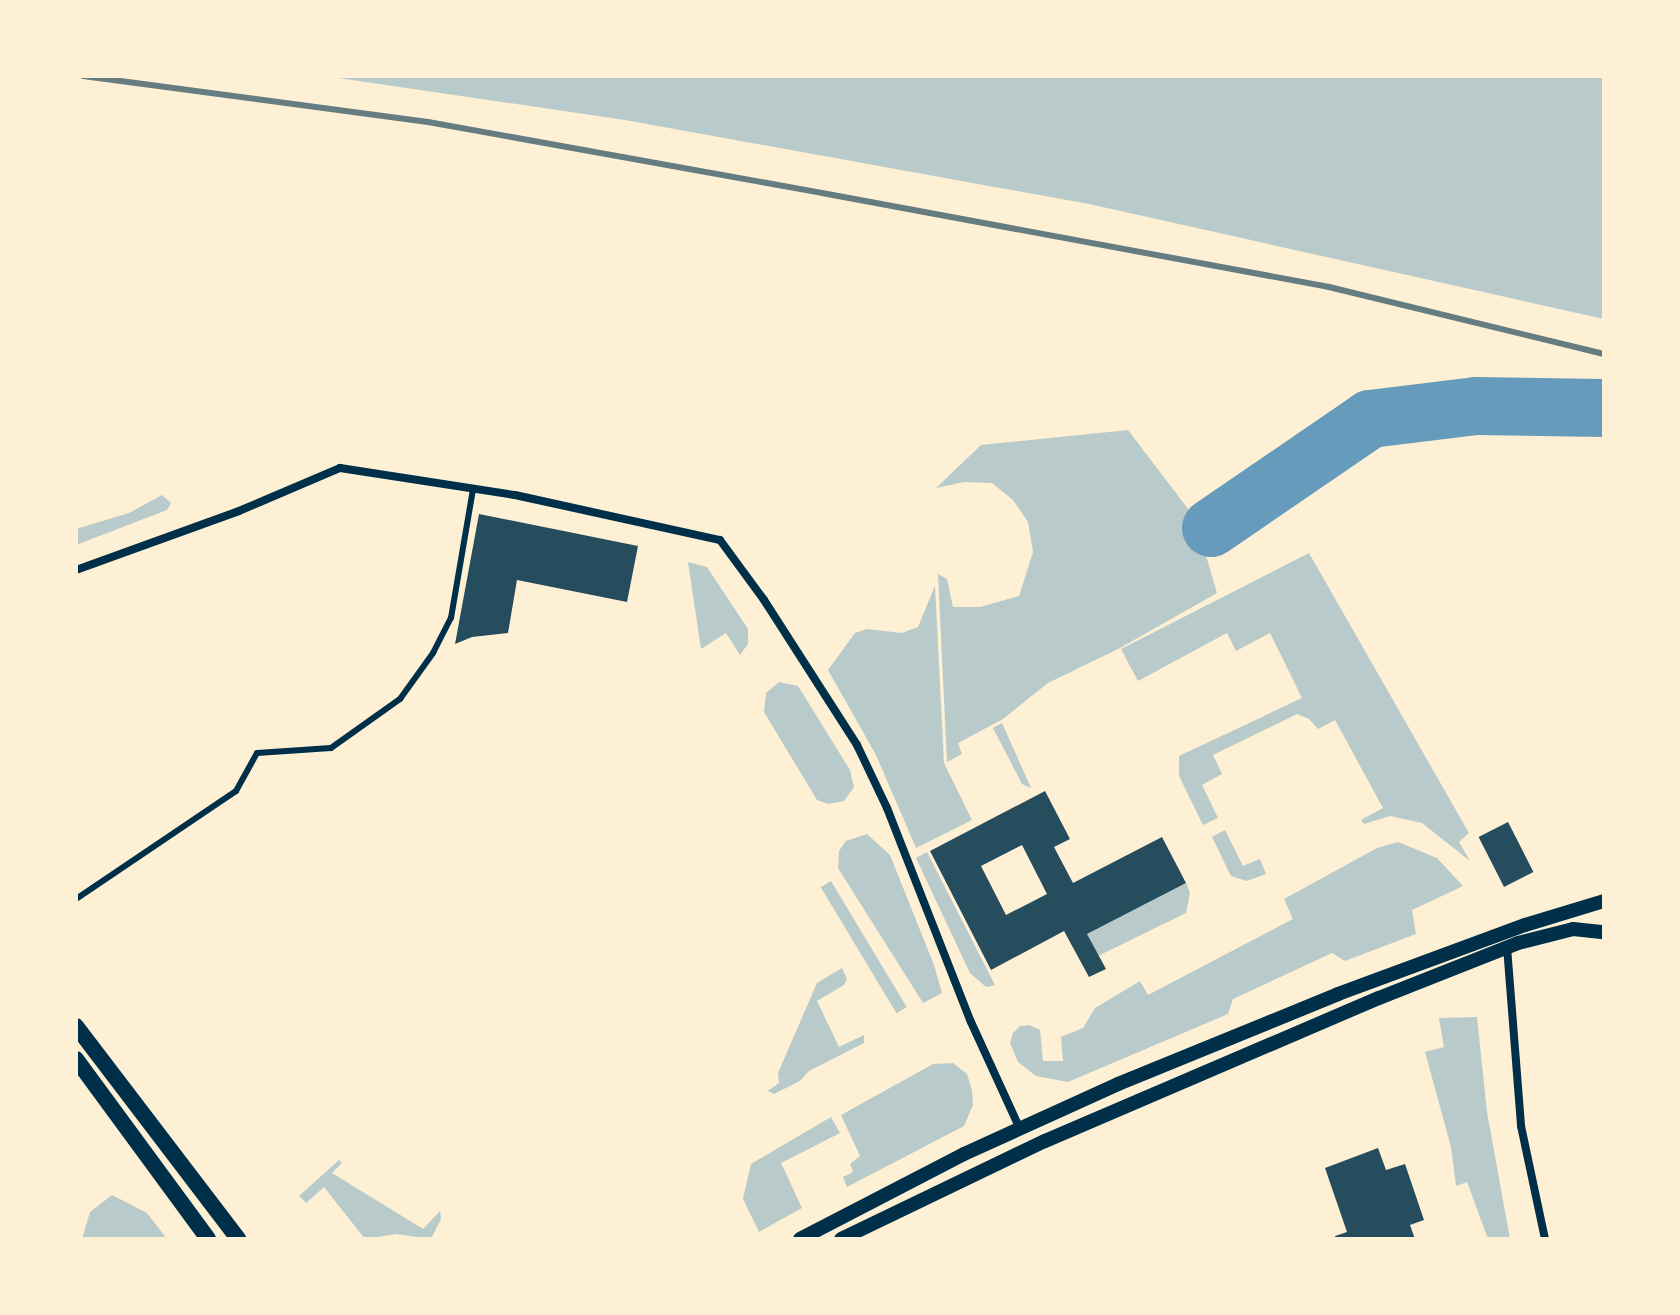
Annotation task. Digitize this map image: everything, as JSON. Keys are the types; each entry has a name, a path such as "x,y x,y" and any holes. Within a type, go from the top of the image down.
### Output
{"main road":[{"path":"76,1026 238,1239"},
{"path":"76,1059 208,1239"}],"street":[{"path":"76,570 239,511 340,468 473,489 720,540 764,600 857,745 887,808 1016,1128 1027,1139 1039,1137 1128,1105"},
{"path":"800,1239 1016,1128 1281,1017 1525,925 1604,901"},
{"path":"841,1239 1128,1105 1379,998 1507,947 1573,929 1604,932"},
{"path":"1507,947 1521,1126 1545,1239"},
{"path":"1281,1017 1299,1015 1362,991 1379,998"}],"lane":[{"path":"76,899 236,791 257,753 331,748 400,699 433,653 451,618 473,489"}],"shaded area":[{"path":"325,76 1604,76 1604,319 1089,204 625,120"},
{"path":"1128,430 1195,518 1217,593 1120,648 1048,683 1003,719 958,743 962,754 947,762 938,574 947,579 953,607 980,607 1019,596 1033,552 1028,522 1013,500 992,483 964,482 936,488 981,445"},
{"path":"162,495 171,503 167,510 76,545 76,529 129,513"},
{"path":"1309,553 1469,833 1459,842 1470,861 1422,823 1390,816 1364,824 1361,820 1383,808 1335,720 1318,729 1309,719 1297,714 1213,755 1222,774 1202,785 1218,818 1203,825 1179,776 1179,756 1302,698 1270,633 1236,651 1227,633 1138,681 1121,649"},
{"path":"688,562 707,567 748,629 748,644 740,655 726,633 701,649"},
{"path":"935,586 944,763 972,820 916,848 876,755 828,670 855,633 867,629 902,633 918,627"},
{"path":"779,682 798,686 850,770 854,787 844,801 828,804 817,800 764,712 766,693"},
{"path":"1002,723 1031,788 1022,784 993,728"},
{"path":"1225,830 1243,866 1260,859 1266,874 1247,881 1231,876 1212,837"},
{"path":"867,834 890,855 934,965 942,993 923,1003 838,868 839,851 846,841"},
{"path":"1398,842 1437,858 1463,886 1412,910 1416,934 1345,961 1332,953 1233,999 1228,1014 1068,1082 1036,1076 1018,1062 1010,1043 1013,1033 1020,1026 1029,1025 1040,1030 1043,1061 1063,1061 1061,1037 1083,1028 1095,1008 1140,981 1148,995 1293,919 1284,899 1377,848"},
{"path":"927,852 995,985 986,987 970,973 916,858"},
{"path":"831,881 907,1007 896,1013 821,887"},
{"path":"1186,883 1190,893 1186,913 1098,956 1087,934"},
{"path":"842,968 847,979 844,985 817,1001 839,1047 864,1035 864,1043 809,1071 800,1081 774,1094 768,1091 779,1083 778,1073 817,983"},
{"path":"1477,1017 1487,1112 1510,1239 1488,1239 1467,1182 1456,1186 1451,1147 1425,1052 1444,1047 1439,1018"},
{"path":"953,1063 967,1074 972,1090 973,1105 964,1126 847,1187 843,1177 853,1172 850,1164 860,1156 841,1115 933,1064"},
{"path":"831,1117 840,1133 781,1163 802,1208 759,1232 743,1199 751,1164"},
{"path":"339,1160 342,1163 332,1173 423,1229 440,1211 441,1219 431,1239 396,1234 365,1239 324,1187 306,1203 299,1196"},
{"path":"112,1195 147,1213 167,1239 82,1239 90,1212"}],"building":[{"path":"479,514 638,546 627,602 517,580 508,633 472,637 455,644"},
{"path":"1045,791 1070,839 1054,847 1073,883 1162,837 1186,883 1087,934 1106,969 1089,977 1064,931 991,970 930,851","holes":["1022,845 1047,894 1006,915 981,866"]},
{"path":"1508,822 1533,872 1504,887 1479,837"},
{"path":"1378,1148 1386,1170 1405,1164 1424,1220 1410,1225 1415,1239 1336,1239 1335,1236 1347,1232 1325,1168"}],"waterway":[{"path":"1211,528 1370,419 1476,406 1604,408"}],"railway":[{"path":"83,76 428,122 822,193 1329,287 1604,354"}]}
